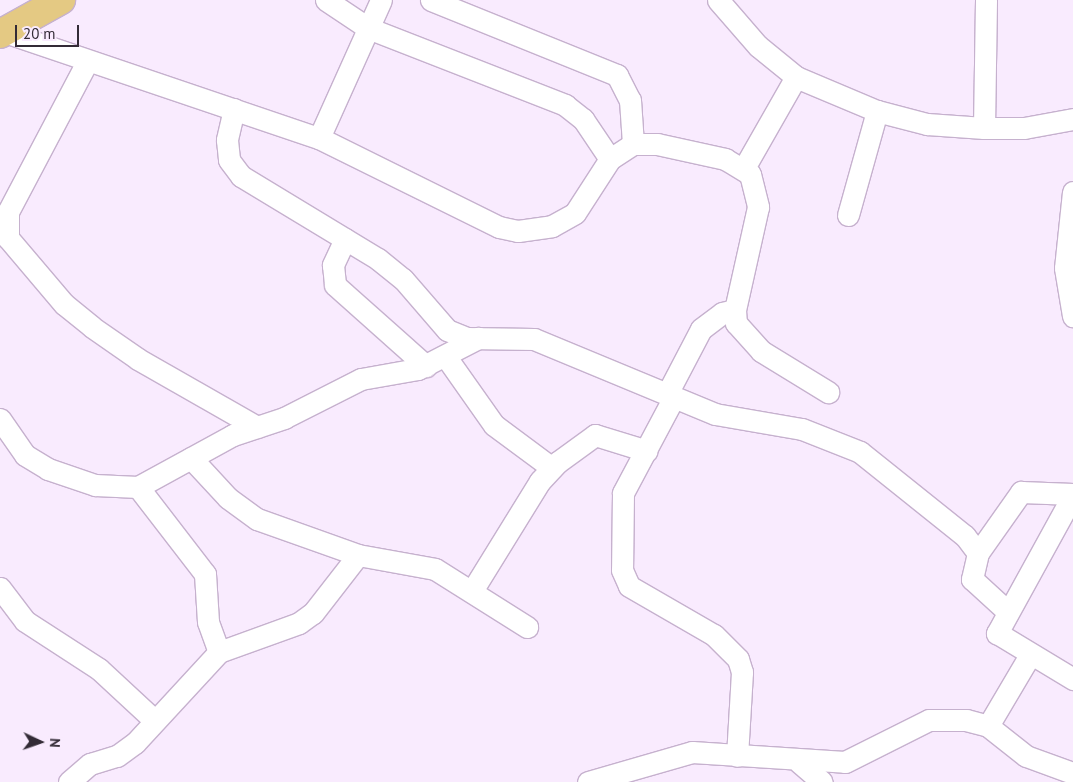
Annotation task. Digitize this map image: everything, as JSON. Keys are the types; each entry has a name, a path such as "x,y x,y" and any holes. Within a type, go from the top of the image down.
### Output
{"main road":[{"path":"2,33 61,0"}],"street":[{"path":"326,0 368,28 565,105 583,119 610,159"},
{"path":"319,138 381,0"},
{"path":"431,0 616,75 630,100 633,144"},
{"path":"718,0 758,46 796,77 877,111 927,124 984,128 1024,128 1073,120"},
{"path":"984,128 986,0"},
{"path":"2,33 319,138 499,227 518,232 552,226 575,213 610,159 633,144 667,146 744,168 756,190 758,207 735,310 742,334 761,351 828,392"},
{"path":"87,62 8,212 4,234 64,304 92,327 138,359 257,427"},
{"path":"744,168 796,77"},
{"path":"234,109 227,140 229,160 241,176 345,239 402,278 447,330 478,338 534,339 715,414 802,429 860,452 965,536 978,553"},
{"path":"848,215 877,111"},
{"path":"1073,192 1065,261 1073,316"},
{"path":"345,239 333,265 335,285 426,366"},
{"path":"735,310 722,313 701,329 620,508 622,570 629,586 714,635 738,659 742,672 737,756"},
{"path":"0,418 25,456 48,469 95,485 138,488 190,458 361,379 426,366 446,357 478,338"},
{"path":"446,357 494,425 552,468"},
{"path":"472,591 552,468 595,436 646,451"},
{"path":"190,458 228,498 257,519 358,555 434,569 527,627"},
{"path":"138,488 205,574 208,622 219,652"},
{"path":"1007,611 972,579 978,553 1021,492 1073,495 1007,611 998,638 1073,678"},
{"path":"68,782 90,764 117,756 219,652 298,623 313,613 358,555"},
{"path":"0,588 25,621 99,669 154,720"},
{"path":"988,726 1030,655"},
{"path":"588,782 668,756 737,756 799,762 845,762 929,720 966,720 988,726 1026,756 1073,773"},
{"path":"799,762 822,782"}]}
